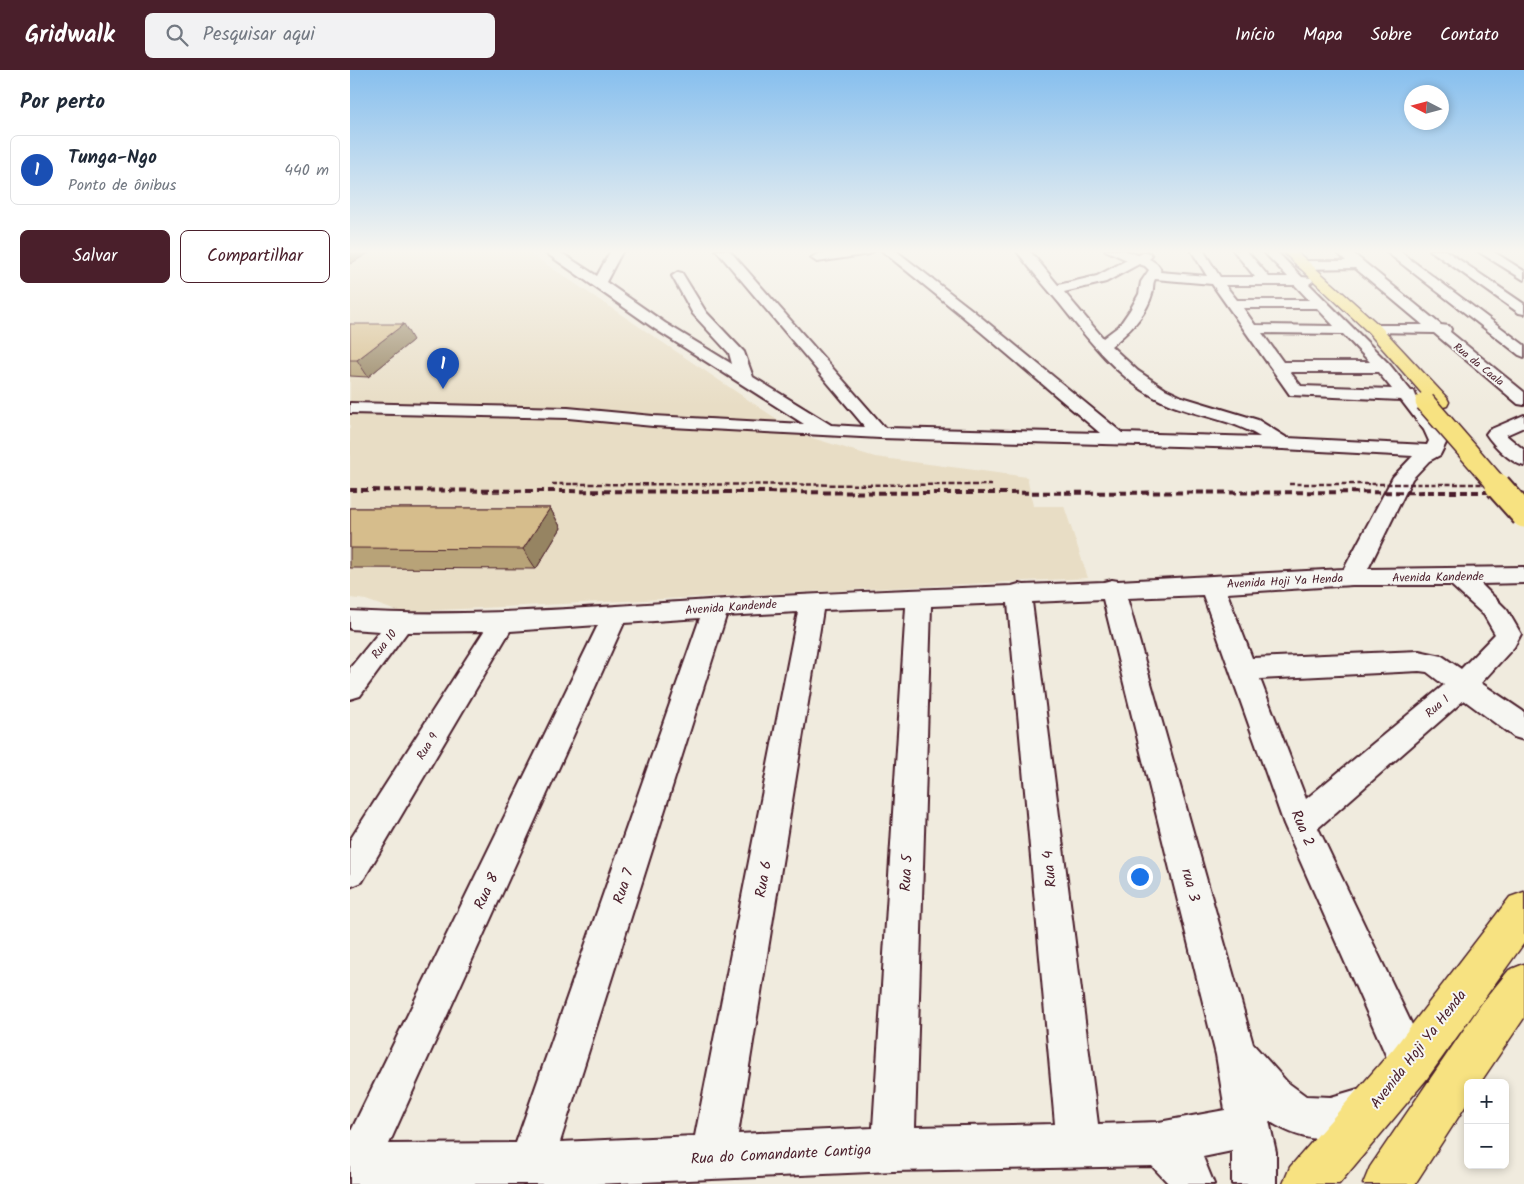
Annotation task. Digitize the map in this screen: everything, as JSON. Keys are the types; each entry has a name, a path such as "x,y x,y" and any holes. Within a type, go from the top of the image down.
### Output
{"main road":[{"path":"1327,302 1358,330 1424,400 1524,515"},
{"path":"1344,302 1374,329 1424,400 1524,494"},
{"name":"Avenida Hoji Ya Henda","path":"1307,1184 1410,1064 1524,911"},
{"path":"1387,1184 1510,1011 1524,985"}],"street":[{"path":"626,302 660,326 827,430"},
{"path":"693,302 700,314 736,352 745,378"},
{"path":"767,302 880,433"},
{"path":"953,302 1119,440"},
{"path":"1066,302 1121,366 1159,393 1189,406 1245,422 1283,443"},
{"path":"1102,346 1118,335 1142,302"},
{"name":"Rua da Caala","path":"1404,302 1524,400"},
{"path":"1458,302 1524,352"},
{"path":"1512,302 1524,310"},
{"path":"350,408 568,412 653,421 880,433 1283,443 1433,451 1438,441 1424,400 1383,367 1321,304 1232,304"},
{"path":"1232,304 1298,392 1361,393 1424,400"},
{"path":"1263,304 1283,329"},
{"path":"1251,329 1346,330"},
{"path":"1374,329 1456,329"},
{"path":"1475,329 1514,329"},
{"path":"1306,330 1361,393"},
{"path":"1279,367 1383,367"},
{"path":"1524,420 1495,434 1524,460"},
{"name":"Avenida Hoji Ya Henda","path":"1112,588 1212,586 1352,577 1403,477 1422,457 1433,451"},
{"name":"Avenida Kandende","path":"1352,577 1524,575"},
{"name":"Rua 1","path":"1300,824 1462,684 1500,647 1508,634 1504,625 1488,602 1456,577"},
{"name":"Rua 2","path":"1212,586 1300,824 1410,1064"},
{"name":"Avenida Kandende","path":"350,620 400,623 503,622 812,602 1112,588"},
{"name":"rua 3","path":"1112,588 1236,1055 1254,1152 1254,1184"},
{"name":"Rua 4","path":"1019,592 1079,1146"},
{"name":"Rua 5","path":"893,1149 919,597"},
{"name":"Rua 6","path":"713,1157 812,602"},
{"name":"Rua 7","path":"528,1175 716,608"},
{"name":"Rua 8","path":"354,1166 614,616"},
{"name":"Rua 9","path":"350,870 503,622"},
{"name":"Rua 10","path":"350,688 400,623"},
{"path":"1243,669 1419,661 1432,663 1524,728"},
{"path":"1236,1055 1265,1091 1282,1105 1299,1114 1320,1119 1339,1117 1376,1104"},
{"name":"Rua do Comandante Cantiga","path":"354,1166 528,1175 713,1157 893,1149 1159,1144 1249,1127"},
{"path":"1159,1144 1175,1156 1188,1172 1192,1184"}],"shaded area":[{"path":"350,302 602,302 799,434 875,457 1027,477 1033,506 1064,506 1088,578 399,612 366,600 350,598"}],"building":[{"path":"350,324 404,324 357,360 350,360"},
{"path":"350,508 550,508 523,549 350,548"}],"railway":[{"path":"552,484 992,485"},
{"path":"1289,484 1484,484"},
{"path":"350,490 943,493 1490,492"}],"place":[{"name":"Tunga-Ngo","path":"443,389"}]}
